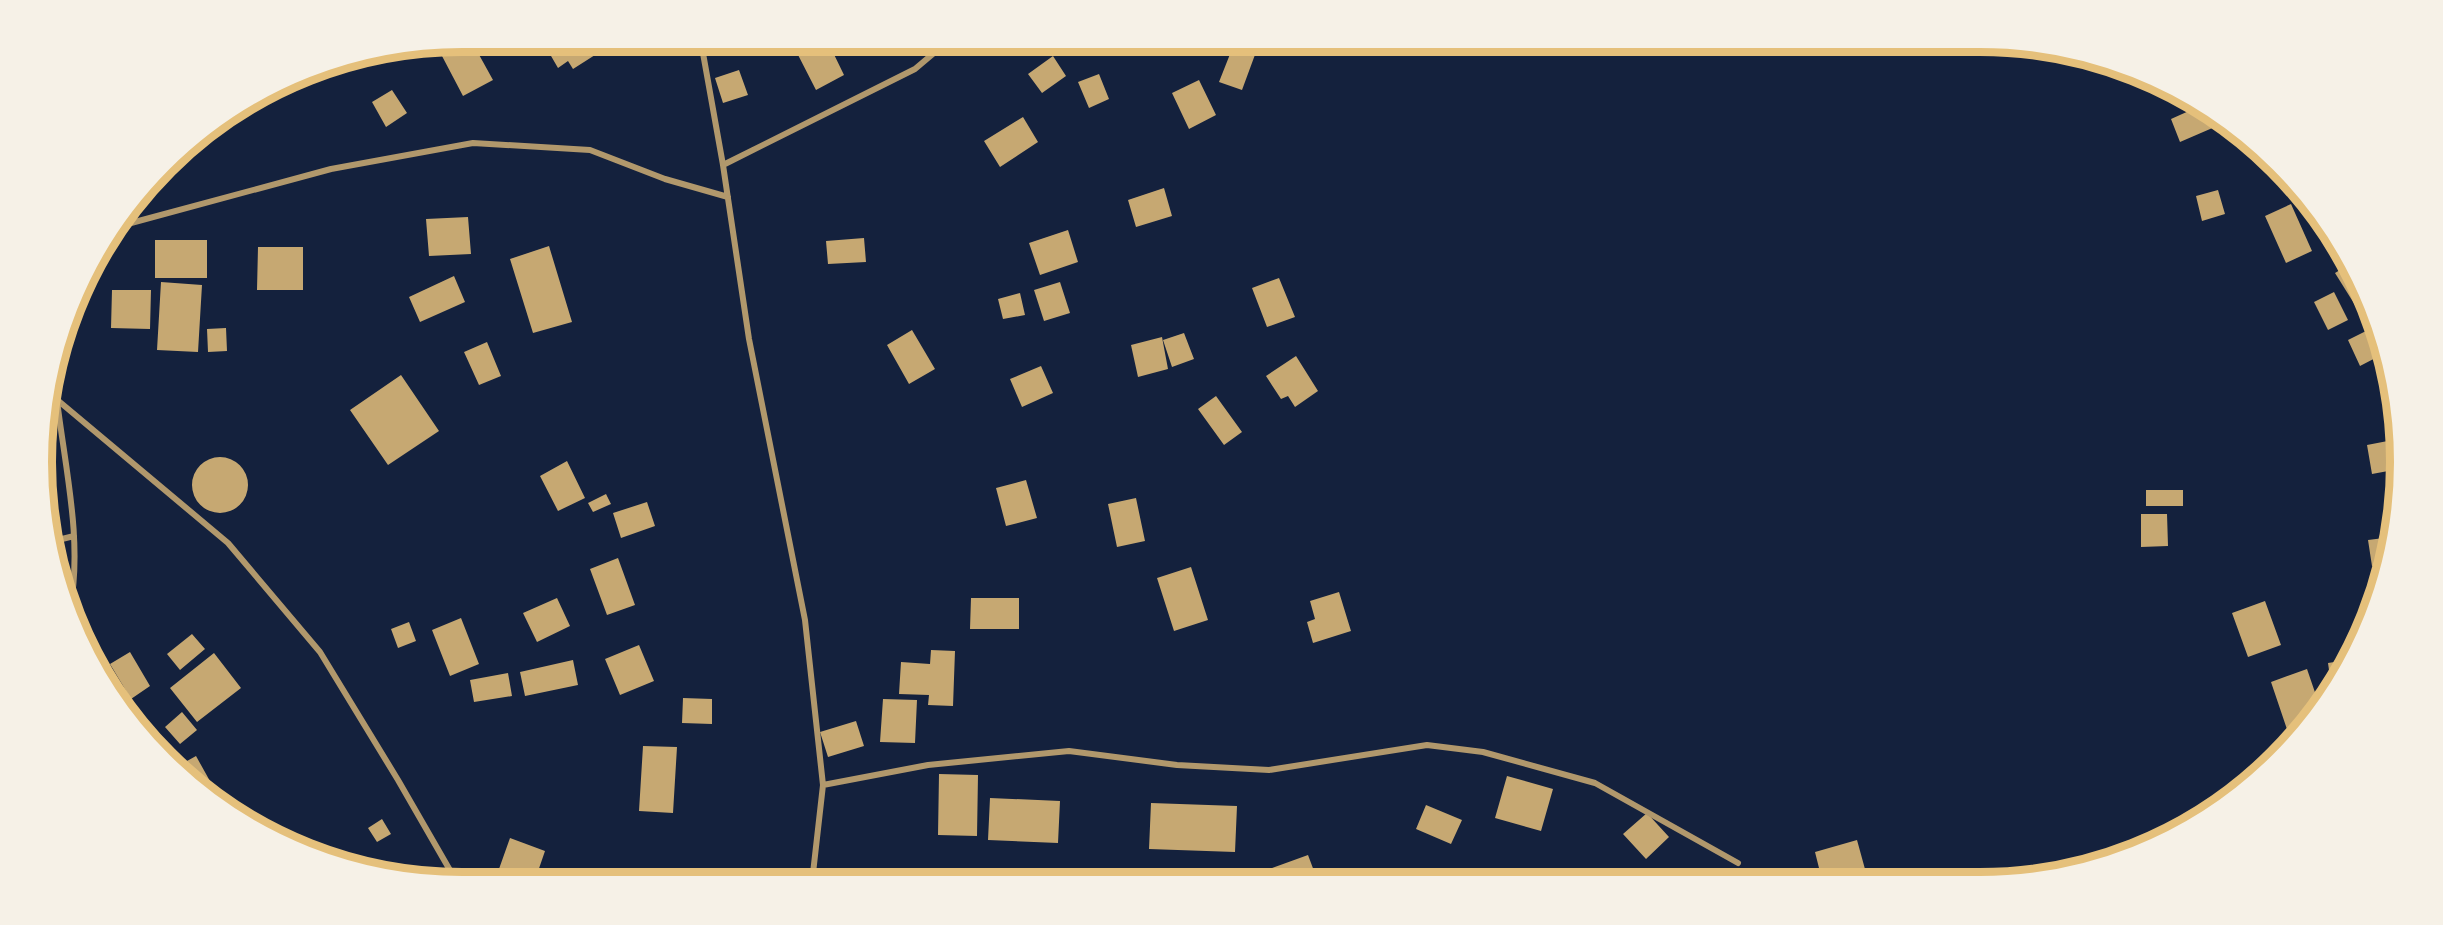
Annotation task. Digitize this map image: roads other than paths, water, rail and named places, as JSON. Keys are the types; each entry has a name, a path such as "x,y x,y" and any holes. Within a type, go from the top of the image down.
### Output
{"street":[{"path":"703,52 723,165 749,339 806,620 823,785 813,872"},
{"path":"723,165 915,69 935,52"},
{"path":"130,223 331,169 473,143 590,150 665,178 728,197"},
{"path":"57,400 228,543 313,643 398,780 450,872"},
{"path":"57,401 74,537 76,573 73,591"},
{"path":"60,540 74,537"},
{"path":"823,785 928,765 1069,751 1177,765 1269,770 1427,745 1483,752 1595,783 1738,863"}]}
